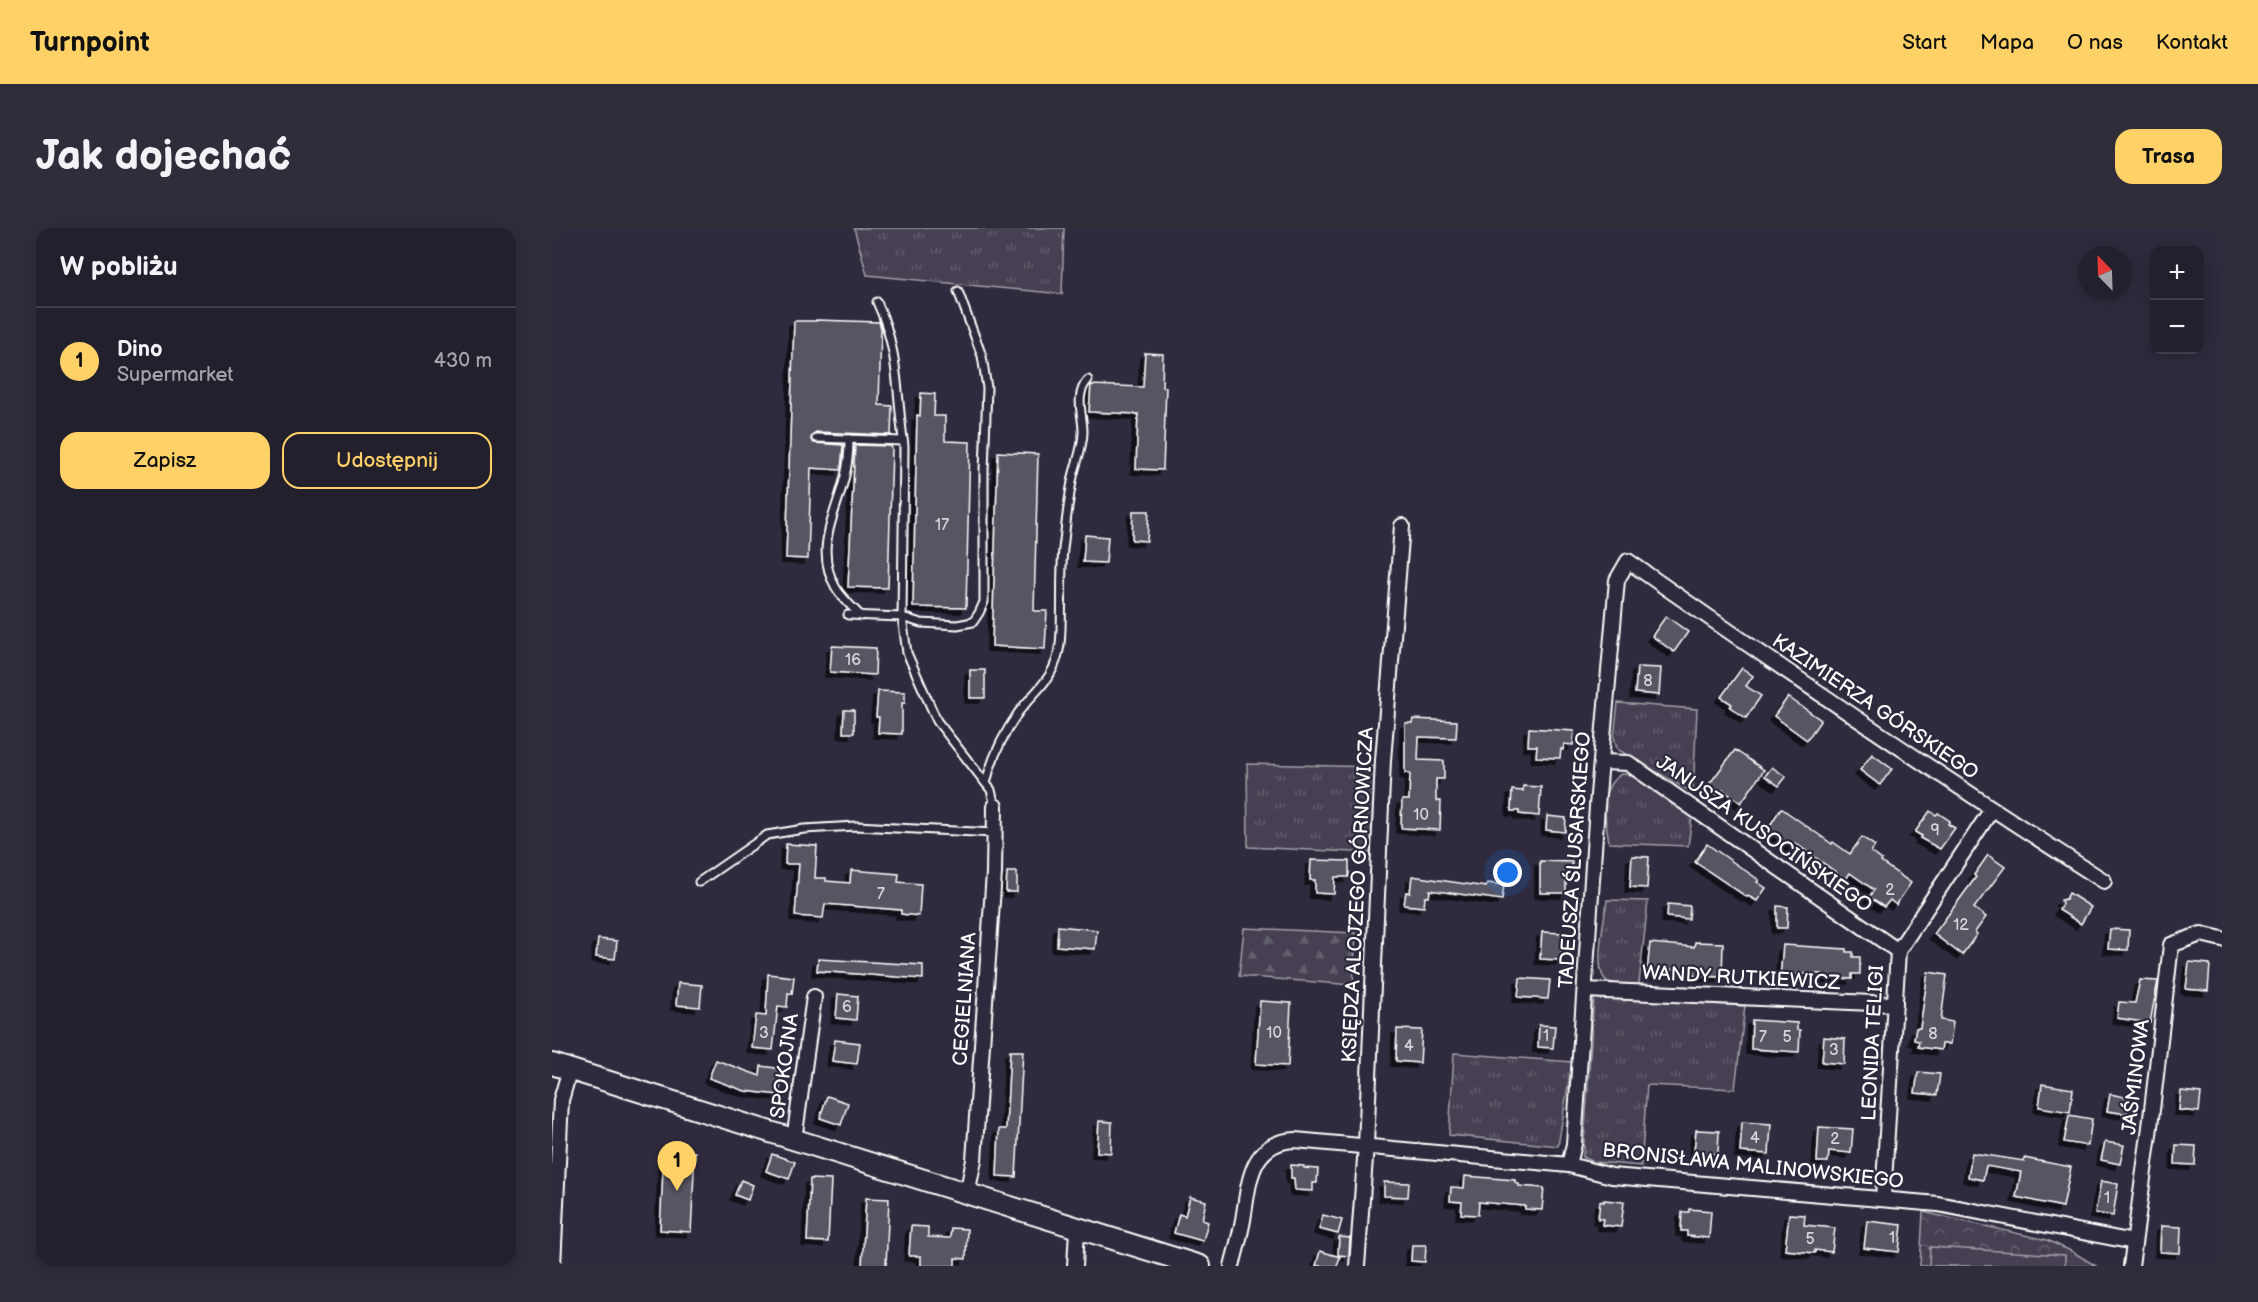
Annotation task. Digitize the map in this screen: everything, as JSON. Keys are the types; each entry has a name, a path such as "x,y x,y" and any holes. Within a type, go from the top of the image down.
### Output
{"street":[{"name":"KSIĘDZA ALOJZEGO GÓRNOWICZA","path":"1357,1266 1366,1145 1383,760 1402,525"},
{"name":"TADEUSZA ŚLUSARSKIEGO","path":"1569,1165 1574,1144 1617,580 1628,561"},
{"name":"KAZIMIERZA GÓRSKIEGO","path":"1628,561 1992,809 2104,881"},
{"name":"JANUSZA KUSOCIŃSKIEGO","path":"1602,762 1628,763 1898,951"},
{"name":"CEGIELNIANA","path":"967,1194 974,1160 995,806"},
{"name":"LEONIDA TELIGI","path":"1883,1199 1898,951 1992,809"},
{"name":"JAŚMINOWA","path":"2131,1266 2171,945 2200,934 2222,939"},
{"name":"WANDY RUTKIEWICZ","path":"1585,990 1895,1004"},
{"name":"SPOKOJNA","path":"794,1140 814,997"},
{"path":"553,1266 561,1067 1200,1266"},
{"name":"BRONISŁAWA MALINOWSKIEGO","path":"1232,1266 1251,1174 1261,1154 1271,1145 1282,1140 1366,1145 1569,1165 1612,1176 1938,1204 2134,1242"},
{"path":"1075,1266 1077,1229"}],"lane":[{"path":"848,615 902,617 921,624 957,625 973,622 984,602 984,470 987,388 982,356 958,291"},
{"path":"878,303 893,344 898,374 899,422 903,441 902,617 907,653 937,721 991,790 995,806"},
{"path":"986,783 990,765 1002,739 1019,712 1052,674 1056,663 1060,641 1063,550 1073,479 1083,433 1080,397 1082,386 1088,380"},
{"path":"816,438 903,441"},
{"path":"849,439 845,477 829,525 826,548 828,568 836,588 861,616"},
{"path":"699,882 767,835 804,829 856,826 995,833"}],"green space":[{"path":"854,228 1064,228 1062,294 867,275"},
{"path":"1618,703 1697,709 1693,793 1617,749 1614,737"},
{"path":"1247,764 1376,767 1374,853 1248,847"},
{"path":"1621,774 1633,774 1692,817 1688,846 1609,843 1605,796 1613,780"},
{"path":"1607,900 1648,901 1639,984 1614,984 1607,981 1603,975 1600,955"},
{"path":"1244,928 1356,933 1353,985 1239,976"},
{"path":"1594,997 1745,1006 1735,1089 1647,1085 1641,1166 1594,1162 1583,1157"},
{"path":"1454,1053 1572,1062 1558,1146 1449,1135"},
{"path":"1923,1212 2047,1240 2096,1266 1920,1266"},
{"path":"1930,1247 2065,1255 2065,1266 1929,1266"}],"building":[{"path":"794,321 879,322 881,328 879,405 892,406 891,435 816,432 812,435 811,440 814,443 843,445 841,470 811,468 808,559 786,558"},
{"path":"1145,353 1163,354 1162,387 1166,387 1163,470 1136,469 1138,414 1089,412 1091,385 1143,387"},
{"path":"921,393 935,394 934,416 945,416 945,441 970,442 966,608 913,607 917,415 920,416"},
{"path":"855,445 891,446 892,449 888,588 848,587"},
{"path":"998,452 1038,454 1034,611 1047,611 1045,649 992,646"},
{"path":"1133,511 1149,511 1147,541 1132,540"},
{"path":"1085,535 1108,537 1106,563 1083,562"},
{"path":"1666,616 1688,632 1674,652 1652,636"},
{"path":"832,646 876,648 875,675 830,672"},
{"path":"1637,667 1661,668 1659,695 1635,693"},
{"path":"1742,668 1753,676 1746,686 1761,696 1746,718 1730,707 1732,704 1721,697"},
{"path":"970,670 985,670 985,698 970,698"},
{"path":"878,691 905,692 905,703 902,703 902,734 878,733 879,717 876,717"},
{"path":"1788,697 1821,720 1807,740 1774,716"},
{"path":"844,710 854,710 854,733 843,733"},
{"path":"1413,719 1457,721 1456,738 1419,737 1418,760 1444,761 1444,779 1436,779 1436,801 1441,801 1440,830 1401,828 1402,800 1409,800 1410,774 1405,773 1405,723 1412,723"},
{"path":"1529,728 1574,731 1573,745 1564,744 1560,758 1536,757 1537,746 1528,746"},
{"path":"1735,750 1764,770 1741,803 1723,790 1719,796 1707,787"},
{"path":"1872,754 1892,769 1880,785 1860,770"},
{"path":"1772,767 1786,777 1779,786 1765,776"},
{"path":"1523,786 1541,787 1539,816 1511,811 1512,790 1523,791"},
{"path":"1781,808 1850,854 1862,837 1875,846 1871,852 1911,883 1896,905 1890,900 1884,907 1869,897 1874,890 1850,873 1842,885 1833,879 1837,873 1795,843 1792,847 1767,830"},
{"path":"1930,811 1950,821 1948,824 1955,828 1940,849 1920,838 1922,836 1915,832"},
{"path":"1547,816 1566,818 1565,832 1546,830"},
{"path":"786,844 817,846 815,878 850,883 851,870 899,874 898,882 921,884 919,916 901,914 901,910 825,904 823,918 795,916 799,864 785,864"},
{"path":"1707,844 1759,880 1757,882 1766,888 1757,901 1747,897 1695,862"},
{"path":"1988,855 2005,867 1974,908 1986,917 1962,955 1934,934 1976,877 1974,875"},
{"path":"1632,856 1649,857 1647,888 1630,887"},
{"path":"1311,860 1349,861 1349,877 1335,877 1334,894 1315,893 1315,880 1310,880"},
{"path":"1540,861 1572,862 1571,877 1566,876 1566,893 1540,893"},
{"path":"1007,872 1017,872 1017,892 1006,892"},
{"path":"1412,876 1486,887 1487,883 1504,885 1502,900 1430,890 1429,897 1425,897 1424,907 1404,905 1406,892 1410,893"},
{"path":"2069,893 2091,907 2081,924 2059,910 2061,900 2066,899"},
{"path":"1668,904 1690,906 1689,919 1667,917"},
{"path":"1777,906 1788,907 1787,928 1777,928"},
{"path":"1058,926 1097,930 1095,949 1057,946"},
{"path":"2110,929 2129,930 2128,950 2108,949"},
{"path":"1542,932 1562,933 1561,960 1540,959"},
{"path":"598,939 617,941 615,959 596,957"},
{"path":"1695,942 1723,943 1722,977 1694,976 1694,971 1667,969 1667,975 1647,973 1650,943 1694,947"},
{"path":"1783,945 1846,949 1846,952 1853,952 1853,957 1860,957 1860,974 1852,974 1852,979 1822,978 1822,974 1797,974 1797,978 1780,978"},
{"path":"818,959 923,965 923,979 817,971"},
{"path":"2189,962 2210,964 2208,991 2186,989"},
{"path":"1928,972 1947,975 1941,1020 1953,1022 1950,1044 1942,1044 1941,1050 1918,1047 1919,1041 1914,1040 1916,1028 1920,1028"},
{"path":"768,974 794,977 792,994 788,993 787,1007 778,1006 773,1050 752,1048 756,1015 766,1016"},
{"path":"1520,978 1550,980 1548,999 1518,997"},
{"path":"2140,980 2158,981 2150,1023 2117,1018 2119,1002 2135,1003"},
{"path":"678,983 702,985 700,1007 676,1005"},
{"path":"838,994 858,996 856,1020 836,1018"},
{"path":"1260,1001 1291,1003 1288,1066 1256,1064"},
{"path":"1752,1020 1797,1023 1797,1030 1800,1030 1799,1052 1751,1049"},
{"path":"1539,1025 1555,1026 1553,1048 1538,1047"},
{"path":"1397,1029 1422,1030 1420,1063 1396,1061"},
{"path":"1824,1037 1845,1039 1844,1064 1822,1062"},
{"path":"835,1040 860,1043 857,1064 832,1061"},
{"path":"1010,1051 1023,1051 1016,1177 997,1176 999,1129 1006,1129"},
{"path":"716,1060 760,1076 761,1066 783,1069 779,1095 745,1091 709,1078"},
{"path":"1918,1072 1940,1074 1937,1095 1915,1093"},
{"path":"2042,1084 2073,1089 2070,1112 2039,1107"},
{"path":"2181,1091 2201,1093 2199,1112 2179,1110"},
{"path":"2110,1094 2130,1098 2127,1114 2107,1111"},
{"path":"827,1096 848,1103 841,1125 820,1118"},
{"path":"2069,1115 2092,1119 2088,1146 2064,1142"},
{"path":"1099,1121 1112,1122 1111,1153 1097,1152"},
{"path":"1742,1122 1771,1124 1769,1154 1740,1152"},
{"path":"1819,1127 1853,1129 1851,1153 1829,1151 1828,1162 1817,1162"},
{"path":"1696,1130 1719,1131 1718,1154 1694,1152"},
{"path":"2105,1142 2124,1145 2120,1164 2101,1160"},
{"path":"2176,1145 2196,1146 2195,1165 2175,1164"},
{"path":"664,1151 695,1152 691,1232 660,1230"},
{"path":"1972,1153 2024,1161 2024,1158 2071,1167 2063,1207 2016,1197 2021,1172 1986,1166 1983,1180 1968,1177"},
{"path":"772,1154 795,1162 789,1179 766,1171"},
{"path":"1291,1165 1318,1169 1317,1183 1313,1183 1313,1191 1295,1190 1294,1178 1291,1178"},
{"path":"1465,1176 1515,1180 1519,1186 1544,1188 1542,1210 1525,1209 1525,1206 1479,1202 1478,1215 1461,1214 1462,1202 1450,1201 1451,1187 1464,1188"},
{"path":"810,1179 831,1180 828,1242 807,1241"},
{"path":"741,1180 753,1185 748,1200 735,1195"},
{"path":"2101,1181 2118,1184 2113,1216 2095,1213"},
{"path":"1384,1182 1409,1183 1408,1197 1384,1196"},
{"path":"1190,1197 1206,1201 1202,1220 1208,1222 1203,1241 1174,1233 1179,1214 1185,1216"},
{"path":"866,1198 889,1199 886,1266 862,1266"},
{"path":"1604,1200 1624,1202 1621,1227 1602,1225 1603,1219 1598,1219 1600,1201 1604,1202"},
{"path":"1689,1209 1711,1211 1709,1238 1687,1236 1687,1231 1681,1231 1682,1212 1689,1212"},
{"path":"1789,1214 1805,1215 1804,1225 1835,1228 1832,1252 1785,1250"},
{"path":"1323,1215 1342,1220 1338,1234 1319,1229"},
{"path":"1867,1221 1902,1225 1899,1252 1864,1248"},
{"path":"911,1226 928,1227 928,1237 950,1238 951,1228 967,1229 966,1259 955,1258 955,1266 921,1266 921,1256 909,1256"},
{"path":"2161,1226 2181,1227 2180,1253 2160,1252"},
{"path":"1339,1237 1350,1238 1349,1256 1338,1255"},
{"path":"1412,1245 1426,1245 1425,1262 1411,1261"},
{"path":"1320,1251 1340,1257 1337,1266 1316,1266"}],"place":[{"name":"Dino","path":"677,1191"}]}
